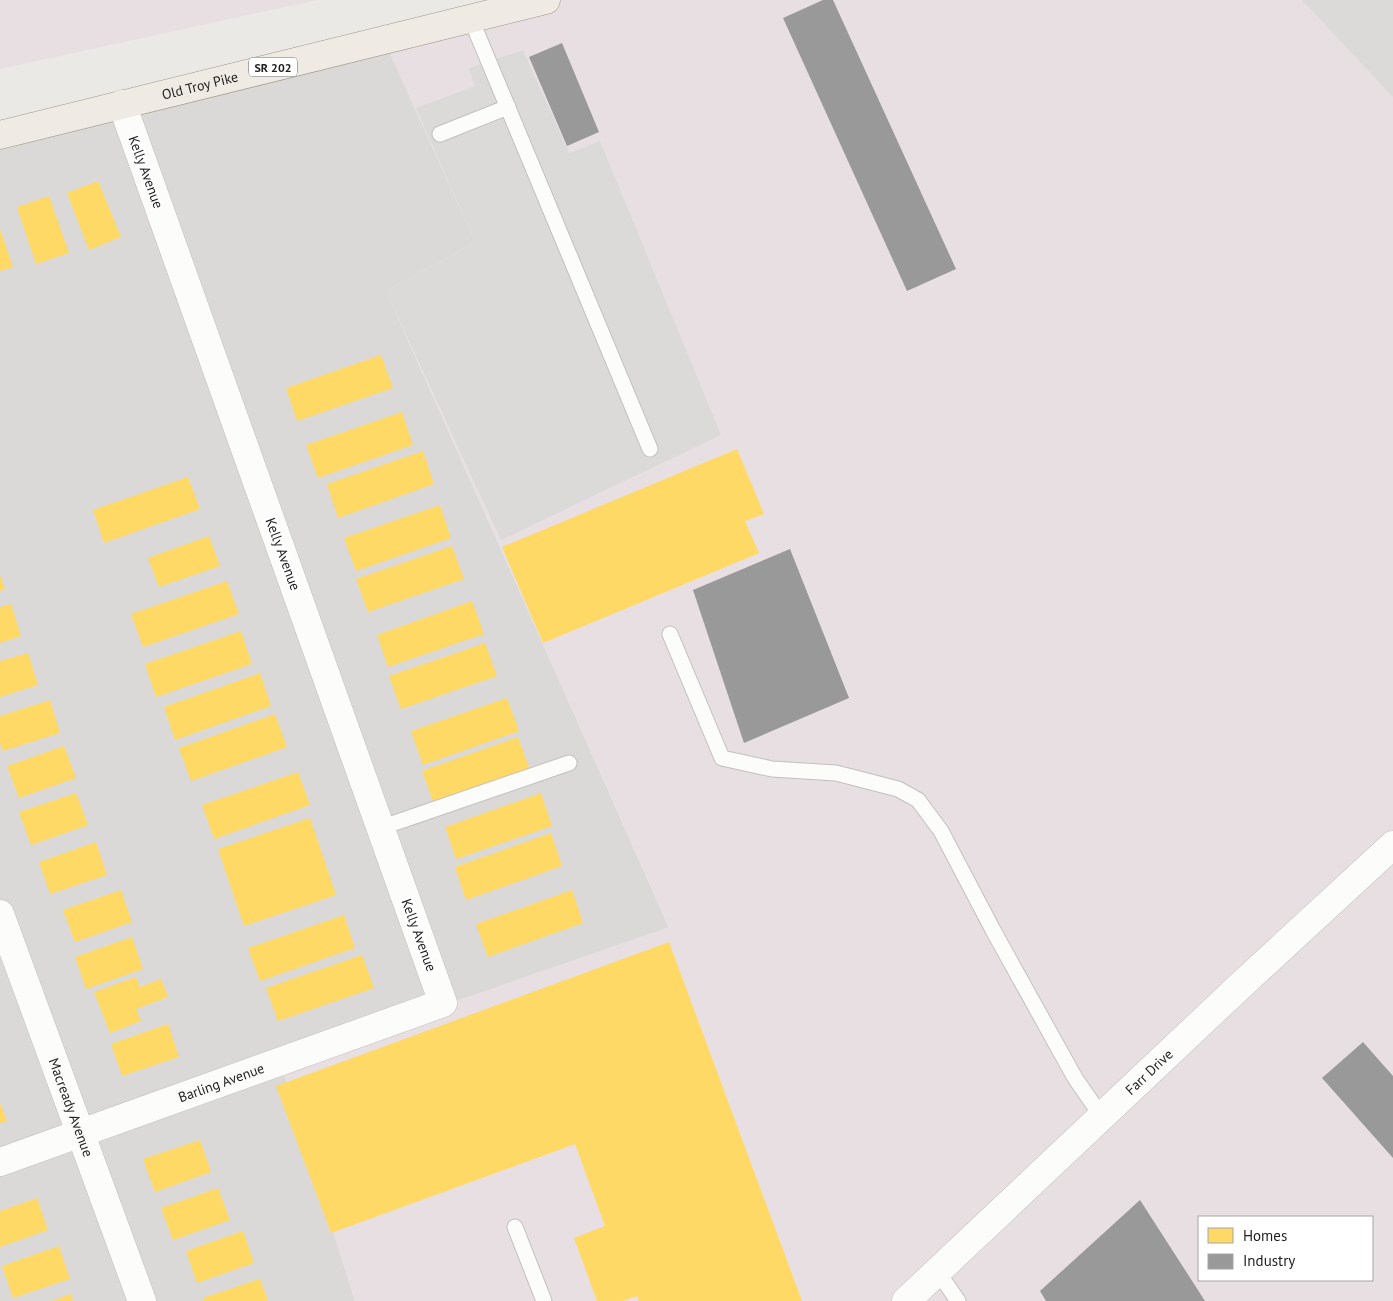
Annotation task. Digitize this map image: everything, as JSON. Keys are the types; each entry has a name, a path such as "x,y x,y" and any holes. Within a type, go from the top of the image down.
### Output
{"main road":[{"name":"Old Troy Pike","path":"0,135 546,0"}],"street":[{"name":"Kelly Avenue","path":"122,104 443,1003"},
{"name":"Farr Drive","path":"906,1301 1393,845"},
{"name":"Macready Avenue","path":"0,914 142,1301"},
{"name":"Barling Avenue","path":"0,1162 443,1003"}],"lane":[{"path":"471,19 650,449"},
{"path":"440,134 508,108"},
{"path":"670,634 722,758 772,769 836,773 898,789 918,800 941,831 998,941 1075,1078 1102,1117"},
{"path":"380,828 570,763"},
{"path":"515,1226 544,1301"},
{"path":"938,1272 958,1301"}],"shaded area":[{"path":"0,0 317,0 0,69"},
{"path":"543,0 1393,0 1393,1301 355,1301 280,1062 669,927 386,291 475,242 384,40"},
{"path":"1302,0 1393,0 1393,97"},
{"path":"384,40 475,242 386,291 669,928 280,1062 355,1301 0,1301 0,133"},
{"path":"523,50 569,153 600,141 721,435 501,540 386,291 475,242 416,108 475,86 469,68"}],"building: Homes":[{"path":"98,181 121,237 89,250 67,193"},
{"path":"49,196 69,253 36,264 17,207"},
{"path":"0,229 13,267 0,271"},
{"path":"381,355 393,388 297,421 286,388"},
{"path":"402,412 413,445 318,478 306,445"},
{"path":"737,449 764,514 745,521 759,553 543,643 502,547"},
{"path":"423,451 434,484 338,518 327,484"},
{"path":"188,477 200,509 104,543 93,510"},
{"path":"440,505 451,538 356,571 344,538"},
{"path":"209,536 220,566 159,587 148,558"},
{"path":"452,546 464,579 368,612 356,579"},
{"path":"0,575 5,589 0,591"},
{"path":"227,581 239,614 143,647 131,614"},
{"path":"472,601 484,634 388,667 377,635"},
{"path":"11,604 21,636 0,643 0,607"},
{"path":"241,631 252,664 156,697 145,664"},
{"path":"485,643 497,676 401,709 389,676"},
{"path":"28,653 38,685 0,697 0,661"},
{"path":"260,673 271,706 175,740 164,707"},
{"path":"507,698 519,731 423,765 411,731"},
{"path":"50,700 60,733 3,751 0,743 0,716"},
{"path":"275,714 287,747 191,781 179,748"},
{"path":"518,737 530,770 434,804 422,771"},
{"path":"64,746 76,778 19,798 7,766"},
{"path":"298,772 310,805 214,839 202,805"},
{"path":"76,793 88,825 31,845 19,812"},
{"path":"541,793 552,826 456,859 445,827"},
{"path":"310,818 336,895 244,926 218,849"},
{"path":"551,833 562,866 466,900 455,867"},
{"path":"96,842 107,875 50,894 39,862"},
{"path":"121,890 132,922 75,942 63,910"},
{"path":"572,890 583,923 488,957 476,924"},
{"path":"344,915 355,948 260,981 248,948"},
{"path":"132,937 143,969 86,989 75,957"},
{"path":"669,942 802,1301 639,1301 637,1296 623,1301 597,1301 574,1238 605,1226 575,1144 331,1233 276,1086"},
{"path":"362,955 374,988 278,1021 266,988"},
{"path":"136,977 140,987 161,979 168,997 136,1009 141,1021 110,1033 94,992"},
{"path":"168,1024 179,1057 122,1076 111,1044"},
{"path":"0,1103 7,1121 0,1123"},
{"path":"200,1140 211,1172 155,1192 143,1159"},
{"path":"218,1188 230,1220 173,1240 161,1208"},
{"path":"37,1198 48,1230 0,1247 0,1211"},
{"path":"243,1231 254,1263 197,1283 186,1251"},
{"path":"59,1246 70,1279 13,1298 2,1266"},
{"path":"260,1279 268,1301 204,1301 203,1298"},
{"path":"71,1294 73,1301 52,1301"}],"building: Industry":[{"path":"823,0 833,0 956,269 907,291 783,18"},
{"path":"562,43 599,132 567,146 529,57"},
{"path":"790,549 849,698 744,743 693,590"},
{"path":"1363,1042 1393,1076 1393,1158 1322,1078"},
{"path":"1140,1200 1205,1301 1046,1301 1040,1291"}]}
